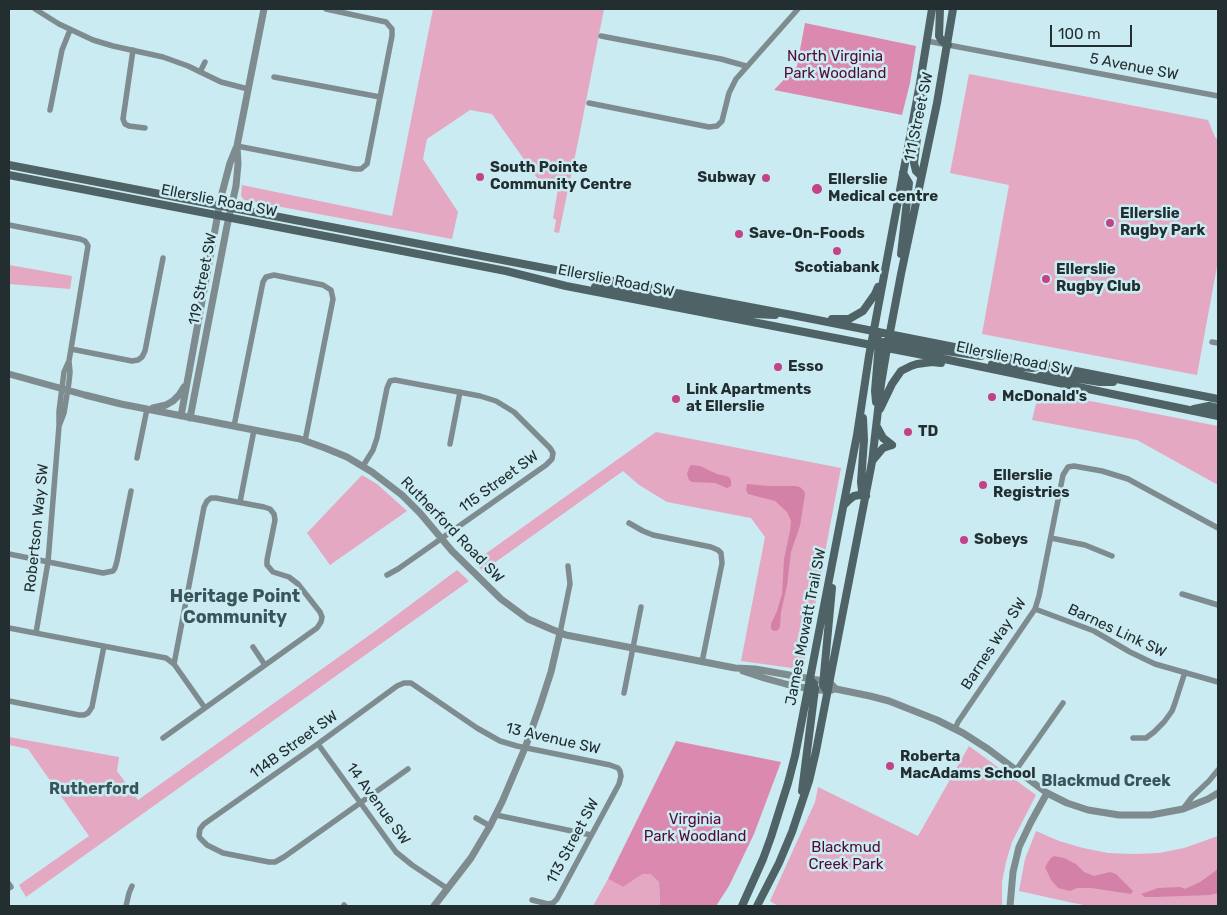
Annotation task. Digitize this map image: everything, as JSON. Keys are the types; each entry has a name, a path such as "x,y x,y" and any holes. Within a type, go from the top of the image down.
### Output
{"main road":[{"name":"111 Street SW","path":"932,9 873,331 882,343 894,316 921,176 938,103 952,9"},
{"path":"940,9 939,36 948,45"},
{"path":"921,176 916,172 914,162 923,94 922,70"},
{"name":"Ellerslie Road SW","path":"9,165 792,314 873,331 882,343 973,365 1218,416"},
{"path":"901,274 902,244 909,183 903,173"},
{"name":"Ellerslie Road SW","path":"9,174 506,271 566,286 671,306 882,343 1013,358 1218,398"},
{"path":"808,318 849,319 857,315 863,311 875,294 886,267"},
{"path":"566,286 611,288 665,298 678,297 681,294"},
{"path":"671,306 676,302 680,302 754,314 792,314"},
{"path":"894,316 894,326 901,332 1013,358"},
{"path":"826,681 872,462 881,384 882,343"},
{"name":"James Mowatt Trail SW","path":"810,678 862,406 882,343"},
{"path":"878,414 892,384 907,368 924,362 943,364 962,362"},
{"path":"973,365 986,364 1032,368 1037,367 1039,364"},
{"path":"1037,378 1048,374 1100,382 1130,381"},
{"path":"862,406 864,440 860,482 862,491 866,496"},
{"path":"1187,410 1209,406 1218,408"},
{"path":"872,462 883,448 892,445 883,438 876,425"},
{"path":"844,505 854,496 866,496"},
{"path":"756,906 779,863 800,807 816,752 827,692 826,681 832,591 831,571"},
{"path":"800,807 811,689 814,684 810,678"},
{"name":"James Mowatt Trail SW","path":"742,906 766,852 780,808 811,689"}],"street":[{"path":"35,9 70,30 98,42 171,59 228,85 248,89"},
{"name":"119 Street SW","path":"181,416 217,215 230,163 237,146 264,9"},
{"path":"237,146 355,169 361,169 366,166 392,36 390,26 386,22 326,9"},
{"path":"589,104 709,128 715,127 723,119 727,98 734,83 746,66 798,9"},
{"path":"50,110 62,50 70,30"},
{"path":"601,36 721,59 746,66"},
{"name":"5 Avenue SW","path":"927,41 1218,96"},
{"path":"134,50 123,120 129,126 145,128"},
{"path":"200,72 205,62"},
{"path":"274,77 380,97"},
{"name":"119 Street SW","path":"190,418 236,186 237,146"},
{"name":"Robertson Way SW","path":"9,225 80,239 85,241 88,248 69,361 70,372 64,389 64,413 60,426 48,562 36,633"},
{"path":"71,349 132,361 142,357 145,351 163,258"},
{"path":"234,426 262,285 266,277 274,275 323,285 331,290 332,299 305,441"},
{"name":"Rutherford Road SW","path":"9,374 108,401 305,441 334,451 363,466 402,495 480,580 510,606 528,619 560,633 735,668 755,669 826,681"},
{"path":"137,458 147,409 162,407 173,401 180,395 187,380"},
{"path":"363,466 373,450 377,438 390,381 398,380 460,392 450,444"},
{"name":"115 Street SW","path":"387,575 398,570 552,459 550,448 510,408 488,398 460,392"},
{"path":"240,502 254,430"},
{"name":"Barnes Way SW","path":"955,729 1035,609 1063,475 1066,469 1071,466 1102,471 1128,479 1218,528"},
{"path":"9,554 103,573 113,571 117,561 131,491"},
{"path":"163,738 266,665 316,628 322,621 320,612 298,584 289,577 273,572 267,565 274,520 272,511 264,507 240,502 216,498 208,499 204,507 174,664"},
{"path":"629,523 653,536 711,547 721,553 722,563 702,662"},
{"path":"1051,538 1085,545 1112,556"},
{"path":"434,906 471,858 490,826 525,748 546,688 560,633 570,584 568,566"},
{"path":"1182,594 1218,605"},
{"path":"624,693 641,606"},
{"name":"Barnes Link SW","path":"1035,609 1094,631 1146,660 1218,682"},
{"path":"9,628 162,657 174,664 205,708"},
{"path":"9,701 79,715 88,713 92,707 104,646"},
{"path":"252,647 266,665"},
{"name":"Rutherford Road SW","path":"735,668 764,678 827,692"},
{"path":"1133,738 1146,738 1164,722 1172,711 1185,672"},
{"path":"826,681 836,689 900,705 955,729 988,749 1047,793 1078,807 1111,814 1130,816 1152,815 1183,809 1218,793"},
{"name":"13 Avenue SW","path":"404,683 415,685 484,733 507,743 610,765 618,768 620,771"},
{"name":"114B Street SW","path":"360,802 275,862 223,853 203,842 199,836 200,829 204,824 394,688 404,683"},
{"path":"827,692 836,689"},
{"path":"1016,770 1063,703"},
{"name":"14 Avenue SW","path":"318,744 392,847 401,857 448,890"},
{"path":"360,802 408,769"},
{"path":"1183,809 1218,770"},
{"name":"113 Street SW","path":"532,900 548,904 553,903 557,899 619,784 620,771"},
{"path":"1010,906 1013,872 1019,847 1047,793"},
{"path":"496,815 591,835"},
{"path":"476,818 490,826"},
{"path":"126,906 132,886"}],"green space":[{"path":"433,9 604,9 559,233 554,232 556,220 553,218 558,189 542,185 492,114 470,110 427,139 423,159 458,212 452,239 244,200 241,196 242,185 392,216"},
{"name":"North Virginia Park Woodland","path":"805,23 916,46 902,115 774,90 797,66"},
{"name":"Ellerslie Rugby Park","path":"969,74 1208,120 1218,140 1218,261 1197,375 982,334 1009,185 950,173"},
{"path":"9,265 72,276 70,289 9,284"},
{"path":"1039,391 1218,426 1218,485 1137,440 1032,420"},
{"path":"656,432 841,468 805,658 798,668 741,661 765,537 751,518 667,502 639,485 623,471 483,571 474,562"},
{"path":"362,475 377,484 407,511 330,565 307,533"},
{"path":"457,570 469,581 26,897 19,885 89,836 28,749 9,745 9,737 119,757 117,771 138,800 378,629"},
{"name":"Virginia Park Woodland","path":"676,741 781,762 754,834 729,886 716,906 660,906 659,882 650,874 643,874 623,887 608,879"},
{"name":"Blackmud Creek Park","path":"969,746 1036,795 1012,842 1002,882 1002,906 778,906 770,901 815,802 818,787 918,836"},
{"path":"1036,831 1059,841 1083,848 1108,853 1134,854 1159,853 1184,848 1218,836 1218,906 1090,906 1019,891 1025,859"},
{"path":"643,874 650,874 659,882 660,906 593,906 608,879 623,887"}],"shaded area":[{"path":"691,465 700,466 730,478 731,486 727,488 715,483 692,482 687,474"},
{"path":"747,484 795,486 800,487 805,494 800,526 791,552 780,627 776,631 772,630 771,624 782,594 784,559 791,521 787,512 775,501 748,494 746,490"},
{"path":"1054,856 1064,858 1076,864 1084,872 1094,876 1110,872 1116,874 1133,891 1131,894 1091,888 1077,888 1070,891 1058,888 1051,880 1045,867"},
{"path":"1218,869 1218,893 1155,897 1145,897 1141,894 1158,888 1180,887 1185,889 1200,882"}],"place":[{"name":"South Pointe Community Centre","path":"480,177"},
{"name":"Subway","path":"766,178"},
{"name":"Ellerslie Medical centre","path":"817,189"},
{"name":"Ellerslie Rugby Park","path":"1110,223"},
{"name":"Save-On-Foods","path":"739,234"},
{"name":"Scotiabank","path":"837,251"},
{"name":"Ellerslie Rugby Club","path":"1046,279"},
{"name":"Esso","path":"778,367"},
{"name":"McDonald's","path":"992,397"},
{"name":"Link Apartments at Ellerslie","path":"676,399"},
{"name":"TD","path":"908,432"},
{"name":"Ellerslie Registries","path":"983,485"},
{"name":"Sobeys","path":"964,540"},
{"name":"Roberta MacAdams School","path":"890,766"}],"district":[{"name":"Heritage Point Community","path":"235,607"},
{"name":"Blackmud Creek","path":"1106,781"},
{"name":"Rutherford","path":"94,789"}]}
